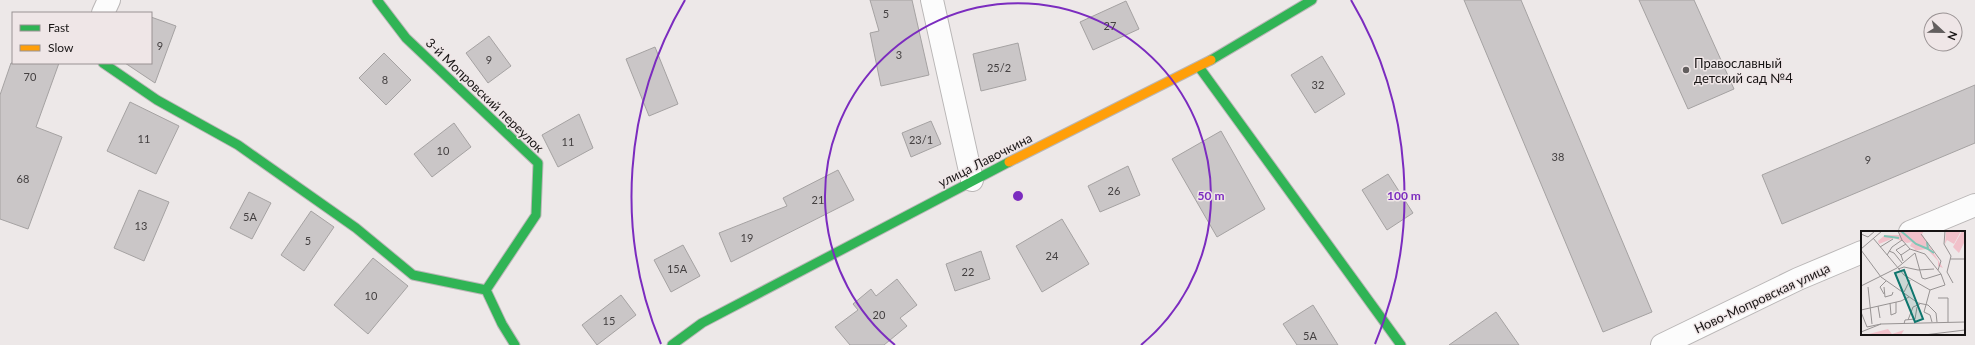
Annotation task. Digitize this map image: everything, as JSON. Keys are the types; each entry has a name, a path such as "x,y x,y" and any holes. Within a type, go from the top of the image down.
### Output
{"street":[{"path":"103,12 108,0"},
{"name":"3-й Мопровский переулок","path":"377,0 406,38 538,163 536,215 486,290"},
{"path":"932,0 972,180"},
{"name":"улица Лавочкина","path":"672,345 702,323 972,180 1199,67 1312,0"},
{"path":"104,64 157,100 238,144 356,228 413,275 486,290 502,324 515,345"},
{"path":"1199,67 1401,345"},
{"path":"1912,231 1975,205"},
{"name":"Ново-Мопровская улица","path":"1662,345 1798,279 1861,252"}],"building":[{"path":"870,0 912,0 929,75 881,86 870,33 879,31"},
{"path":"1464,0 1521,0 1652,312 1603,332"},
{"path":"1639,0 1694,0 1734,89 1688,109"},
{"path":"1126,1 1139,29 1093,50 1080,22"},
{"path":"152,17 176,26 155,83 126,64 152,64"},
{"path":"489,36 511,66 488,83 466,53"},
{"path":"1018,43 1026,80 981,91 973,54"},
{"path":"655,47 678,104 649,116 626,59"},
{"path":"384,53 411,80 386,105 359,78"},
{"path":"1322,56 1345,94 1315,113 1291,75"},
{"path":"11,63 59,64 36,127 62,137 28,229 0,219 0,95"},
{"path":"1975,85 1975,143 1782,224 1762,175"},
{"path":"130,102 179,126 156,174 107,151"},
{"path":"579,114 593,148 558,167 542,135"},
{"path":"931,121 941,144 911,157 902,133"},
{"path":"454,123 471,147 432,177 414,154"},
{"path":"1221,131 1265,209 1217,237 1172,159"},
{"path":"1128,166 1140,195 1100,212 1088,186"},
{"path":"838,170 854,200 731,262 719,233 787,206 783,198"},
{"path":"1388,174 1413,213 1387,230 1362,190"},
{"path":"139,190 169,202 144,261 114,248"},
{"path":"249,192 271,203 252,239 230,228"},
{"path":"311,211 334,227 304,271 281,255"},
{"path":"1062,219 1089,264 1042,292 1016,246"},
{"path":"683,245 700,276 671,292 654,260"},
{"path":"981,251 990,279 955,291 946,264"},
{"path":"373,258 408,286 368,334 334,305"},
{"path":"897,279 917,305 900,318 907,326 884,345 850,345 835,327 858,310 853,304 871,289 876,296"},
{"path":"621,295 636,315 597,345 582,325"},
{"path":"1313,305 1338,345 1297,345 1283,324"},
{"path":"1496,312 1519,345 1449,345"}],"traffic: fast":[{"path":"377,0 406,38 538,163 536,215 486,290 502,324 515,345"},
{"path":"1211,60 1312,0"},
{"path":"104,64 157,100 238,145 356,228 413,275 486,290"},
{"path":"1199,67 1401,345"},
{"path":"672,345 702,323 1009,162"}],"traffic: slow":[{"path":"1009,162 1211,60"}],"place":[{"name":"Православный детский сад №4","path":"1686,70"}]}
